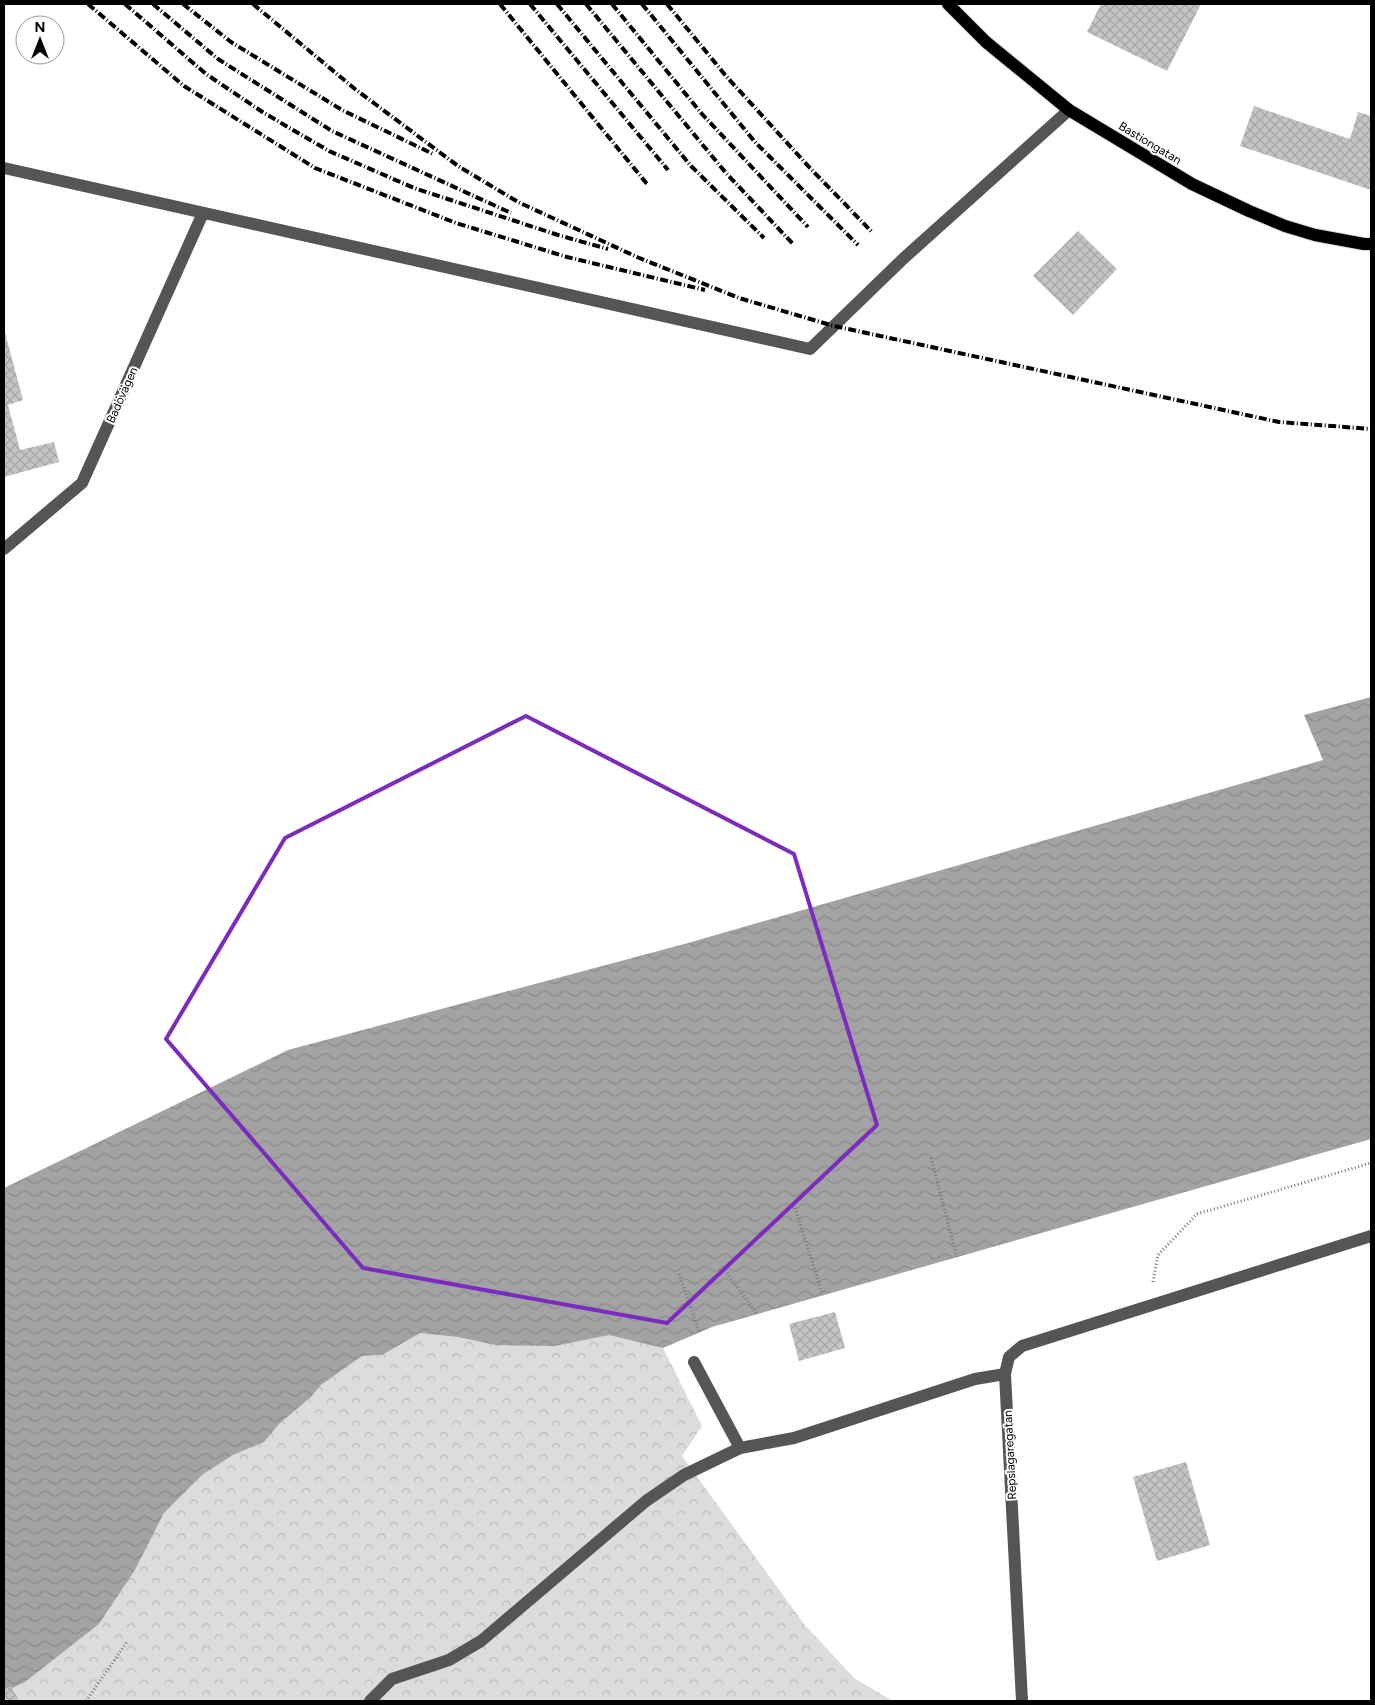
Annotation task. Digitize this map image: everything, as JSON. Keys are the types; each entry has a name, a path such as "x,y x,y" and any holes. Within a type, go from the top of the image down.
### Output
{"main road":[{"name":"Bastiongatan","path":"948,4 986,42 1069,110 1192,184 1285,226 1315,235 1371,244"}],"street":[{"path":"4,168 810,349 904,258 1069,110"},
{"name":"Badövägen","path":"4,549 82,484 202,213"},
{"name":"Repslagaregatan","path":"1022,1701 1005,1374 1010,1357 1022,1346 1371,1236"},
{"path":"694,1362 740,1448"},
{"path":"370,1701 392,1679 450,1660 481,1641 646,1501 684,1475 740,1448 794,1438 975,1379 1005,1374"}],"path":[{"path":"930,1158 957,1257"},
{"path":"1148,1307 1158,1255 1197,1214 1371,1163"},
{"path":"795,1208 823,1295"},
{"path":"725,1270 757,1314"},
{"path":"679,1274 699,1332"},
{"path":"86,1701 128,1642"}],"highlighted area":[{"path":"526,716 794,854 877,1125 667,1323 363,1268 166,1039 285,838"}],"green space":[{"path":"420,1333 555,1346 612,1334 663,1348 702,1426 682,1456 804,1624 854,1678 893,1701 4,1701 4,1692 25,1682 99,1624 135,1570 164,1513 202,1475 233,1455 264,1442 279,1424 311,1397 321,1385 362,1356 382,1355"}],"water":[{"path":"1371,697 1371,1139 712,1327 663,1348 609,1335 555,1346 496,1345 458,1337 420,1333 382,1355 362,1356 321,1385 311,1397 279,1424 264,1442 233,1455 202,1475 164,1513 135,1570 99,1624 25,1682 4,1692 4,1188 288,1050 688,943 1323,760 1304,715"}],"building":[{"path":"1101,4 1201,4 1167,71 1087,32"},
{"path":"1254,106 1350,139 1358,112 1371,116 1371,190 1240,146"},
{"path":"1078,231 1117,269 1073,315 1033,276"},
{"path":"4,329 23,400 8,405 20,450 54,442 59,462 4,477"},
{"path":"835,1312 845,1348 799,1361 789,1324"},
{"path":"1186,1462 1210,1545 1157,1561 1133,1477"},
{"path":"11,1686 19,1701 4,1701 4,1690"}],"railway":[{"path":"88,4 184,86 315,168 456,223 567,257 705,290"},
{"path":"125,4 206,74 264,113 329,151 414,188 558,235 608,249"},
{"path":"153,4 218,59 332,131 511,213"},
{"path":"183,4 231,42 342,110 433,154"},
{"path":"253,4 355,89 458,166 518,202 637,257 739,298 834,326 1279,422 1371,429"},
{"path":"500,4 647,184"},
{"path":"530,4 668,170"},
{"path":"557,4 691,166 764,238"},
{"path":"586,4 726,173 793,244"},
{"path":"612,4 702,114 808,227"},
{"path":"642,4 755,142 858,245"},
{"path":"667,4 726,76 810,168 872,232"}]}
